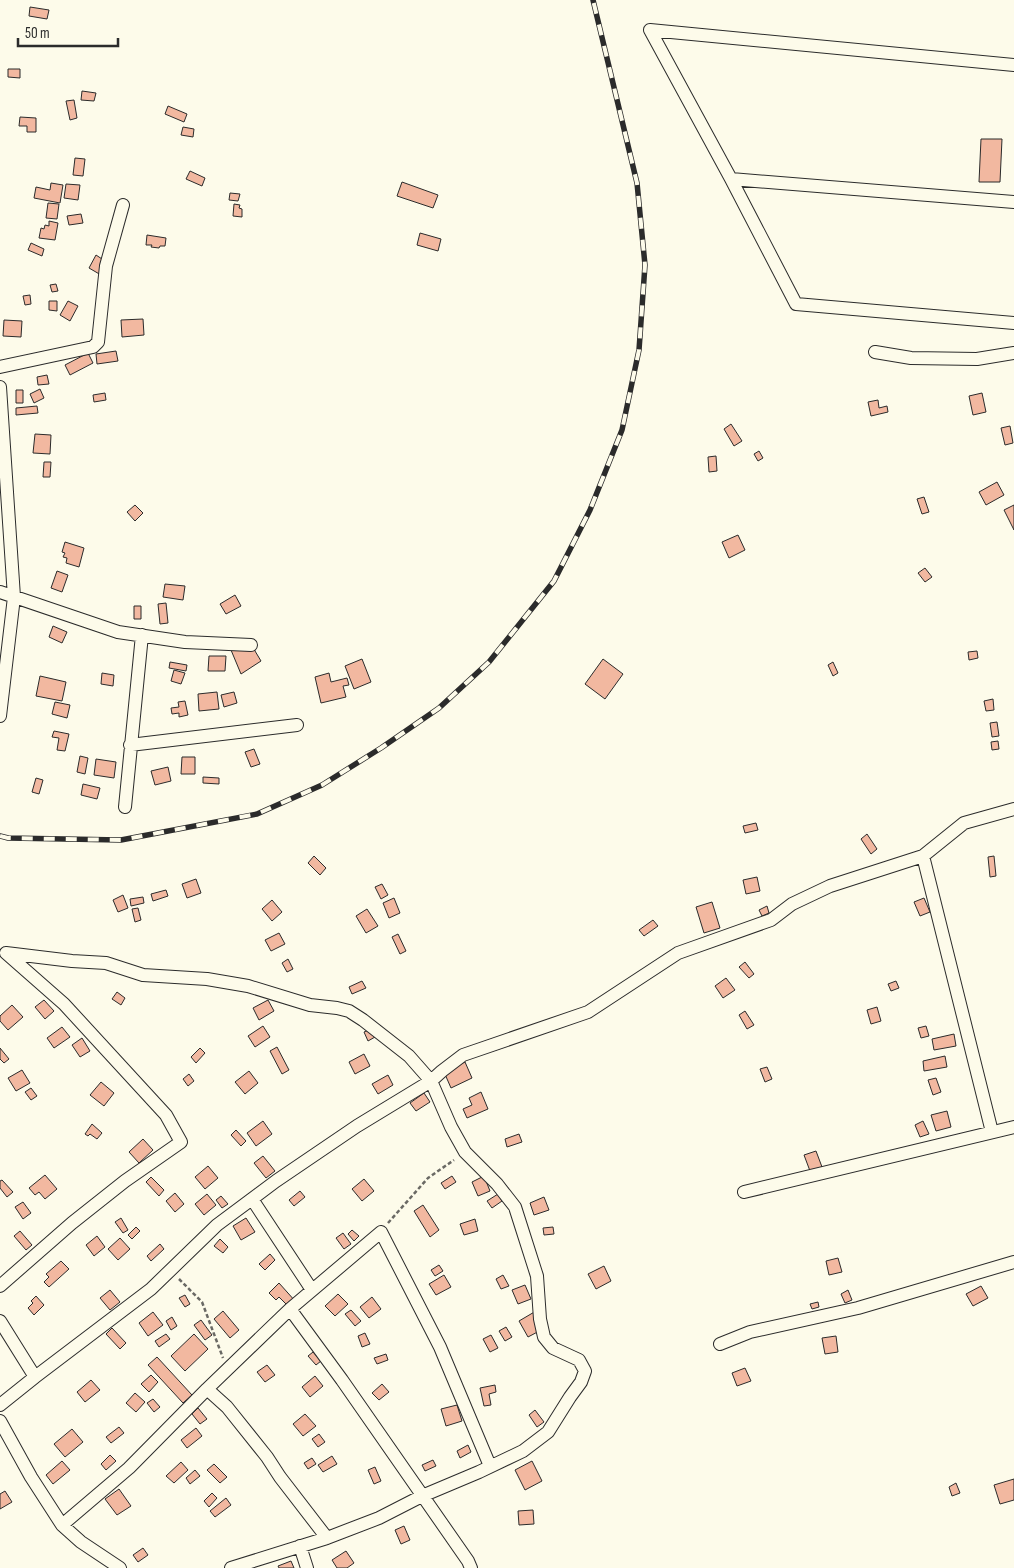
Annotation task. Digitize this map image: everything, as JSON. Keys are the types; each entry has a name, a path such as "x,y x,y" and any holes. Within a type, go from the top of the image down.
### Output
{"street":[{"path":"1014,65 650,30 796,304 1014,323"},
{"path":"731,179 1014,202"},
{"path":"0,368 93,347 98,342 106,266 123,205"},
{"path":"875,352 911,358 977,359 1014,353"},
{"path":"0,387 14,597 0,716"},
{"path":"0,592 118,632 185,642 251,645"},
{"path":"124,807 142,636"},
{"path":"130,746 297,725"},
{"path":"0,1405 151,1289 217,1225 276,1181 357,1126 431,1081 463,1055 588,1012 678,953 771,920 792,904 830,886 923,856 964,823 1014,809"},
{"path":"923,856 992,1132"},
{"path":"3,951 72,961 106,963 143,975 207,979 248,986 310,1005 349,1011 363,1020 409,1056 431,1081 451,1128 465,1152 497,1184 515,1207 537,1276 540,1319 544,1337 553,1348 579,1360 585,1371 582,1382 548,1432 523,1450 422,1496 379,1518 327,1538 230,1568"},
{"path":"0,1286 84,1213 125,1181 181,1142 166,1116 64,1004 3,951"},
{"path":"744,1192 1014,1127"},
{"path":"252,1199 312,1290"},
{"path":"62,1525 129,1468 207,1388 290,1309 381,1232 440,1347 490,1466"},
{"path":"720,1344 750,1332 858,1308 1014,1262"},
{"path":"290,1309 342,1380 471,1568"},
{"path":"0,1321 35,1377"},
{"path":"207,1388 227,1407 327,1538"},
{"path":"0,1421 62,1525 81,1542 120,1568"},
{"path":"300,1546 307,1568"}],"path":[{"path":"381,1232 428,1178 465,1152"},
{"path":"175,1274 202,1302 225,1362"}],"building":[{"path":"30,7 49,10 47,19 29,16"},
{"path":"8,69 20,69 20,78 8,77"},
{"path":"82,91 96,93 94,101 81,100"},
{"path":"74,100 77,118 70,120 66,101"},
{"path":"168,106 187,114 184,122 165,114"},
{"path":"20,117 36,118 36,132 27,132 27,126 19,126"},
{"path":"183,127 194,129 193,137 181,135"},
{"path":"981,139 1002,139 1000,182 979,182"},
{"path":"75,158 85,159 83,176 73,175"},
{"path":"190,171 205,178 202,186 186,179"},
{"path":"402,182 438,195 433,208 397,196"},
{"path":"51,183 63,185 60,203 34,198 36,187 50,190"},
{"path":"66,184 80,185 78,200 64,198"},
{"path":"230,193 240,194 238,201 229,200"},
{"path":"48,203 59,204 57,219 46,218"},
{"path":"234,204 240,205 242,217 233,216"},
{"path":"81,214 83,223 69,225 67,216"},
{"path":"49,221 58,223 55,240 39,238 41,228 44,229 45,225 49,226"},
{"path":"420,233 441,239 438,251 417,245"},
{"path":"147,235 166,238 165,246 160,246 159,248 146,245"},
{"path":"31,243 44,249 42,256 28,250"},
{"path":"96,255 108,263 101,275 89,268"},
{"path":"56,284 58,291 52,292 50,285"},
{"path":"30,295 31,304 25,305 23,296"},
{"path":"49,301 57,301 57,311 49,310"},
{"path":"68,301 78,306 70,321 60,315"},
{"path":"143,319 144,335 122,337 121,320"},
{"path":"4,320 22,321 21,337 3,336"},
{"path":"116,351 118,361 97,364 96,354"},
{"path":"88,353 93,363 70,375 65,365"},
{"path":"47,375 49,384 38,385 37,377"},
{"path":"40,389 44,398 34,403 30,394"},
{"path":"16,390 23,390 23,403 16,403"},
{"path":"105,393 106,400 94,402 93,395"},
{"path":"982,393 986,412 973,415 969,396"},
{"path":"878,400 879,408 887,406 888,412 871,416 868,402"},
{"path":"37,406 38,413 16,415 16,408"},
{"path":"731,424 742,441 734,446 724,429"},
{"path":"1010,426 1013,443 1005,445 1001,428"},
{"path":"35,434 51,435 50,454 33,453"},
{"path":"759,451 763,458 758,461 754,454"},
{"path":"716,456 717,471 709,472 708,457"},
{"path":"44,462 51,462 50,477 43,477"},
{"path":"997,482 1004,495 986,505 979,492"},
{"path":"924,497 929,512 922,514 917,499"},
{"path":"135,505 143,513 135,521 127,512"},
{"path":"1014,505 1014,530 1004,510"},
{"path":"738,535 745,550 729,558 722,542"},
{"path":"65,542 84,548 79,567 66,563 67,558 63,557 65,553 62,552"},
{"path":"925,568 932,577 925,582 918,573"},
{"path":"57,571 68,575 62,592 51,588"},
{"path":"165,584 185,586 183,600 163,597"},
{"path":"235,595 241,606 226,614 220,604"},
{"path":"166,603 168,623 160,624 158,604"},
{"path":"134,606 141,606 141,619 134,619"},
{"path":"53,626 67,632 62,643 49,637"},
{"path":"252,646 261,661 241,674 231,650"},
{"path":"977,651 978,658 969,660 968,652"},
{"path":"209,656 226,656 225,671 208,671"},
{"path":"362,659 371,682 354,689 345,666"},
{"path":"603,659 623,674 605,699 585,684"},
{"path":"170,662 187,665 186,671 169,668"},
{"path":"833,662 838,673 833,676 828,665"},
{"path":"174,670 185,673 181,684 171,681"},
{"path":"102,673 114,675 113,686 101,684"},
{"path":"329,673 331,682 347,678 349,685 343,686 346,697 321,703 315,677"},
{"path":"40,676 66,682 62,701 36,696"},
{"path":"217,692 219,709 199,711 198,694"},
{"path":"234,692 237,703 224,707 221,695"},
{"path":"993,699 994,710 986,711 984,701"},
{"path":"185,701 188,715 179,717 179,713 172,714 171,708 179,707 178,702"},
{"path":"55,702 70,705 67,718 52,714"},
{"path":"997,722 999,736 992,737 990,723"},
{"path":"54,731 69,734 65,751 57,750 59,738 52,737"},
{"path":"998,741 999,749 992,750 991,742"},
{"path":"254,749 260,764 251,767 245,752"},
{"path":"80,756 88,758 85,774 77,772"},
{"path":"182,757 195,757 195,774 181,774"},
{"path":"96,759 116,762 114,778 94,775"},
{"path":"168,767 171,781 155,785 151,771"},
{"path":"203,777 219,778 219,784 203,783"},
{"path":"36,778 43,780 39,794 32,792"},
{"path":"83,784 100,788 97,799 81,795"},
{"path":"756,823 758,830 745,833 743,826"},
{"path":"867,834 877,849 871,854 861,839"},
{"path":"314,856 326,868 320,875 308,863"},
{"path":"994,856 996,876 990,877 988,857"},
{"path":"757,877 760,891 746,894 743,880"},
{"path":"196,879 201,893 187,898 182,884"},
{"path":"382,884 388,895 381,899 375,887"},
{"path":"166,890 168,896 153,901 151,894"},
{"path":"123,895 128,908 118,912 113,900"},
{"path":"143,897 144,903 131,906 130,899"},
{"path":"394,898 400,913 389,918 383,903"},
{"path":"924,898 930,912 920,916 914,902"},
{"path":"272,900 282,912 272,921 262,909"},
{"path":"712,902 720,928 704,933 696,907"},
{"path":"767,906 769,913 762,916 759,910"},
{"path":"138,908 141,920 135,922 132,909"},
{"path":"367,909 378,926 366,933 356,916"},
{"path":"653,920 658,926 644,936 639,930"},
{"path":"279,933 285,944 271,951 265,940"},
{"path":"398,934 406,951 400,954 392,937"},
{"path":"288,959 293,969 287,972 282,963"},
{"path":"745,962 754,974 749,978 739,967"},
{"path":"726,978 735,990 723,998 715,986"},
{"path":"362,981 366,988 352,994 349,987"},
{"path":"896,981 899,988 891,991 888,984"},
{"path":"117,992 125,998 121,1005 112,999"},
{"path":"44,1000 54,1011 45,1019 35,1007"},
{"path":"268,1000 274,1011 259,1020 253,1008"},
{"path":"12,1005 23,1017 8,1030 0,1021 0,1016"},
{"path":"877,1007 881,1021 871,1024 867,1010"},
{"path":"745,1011 754,1025 747,1029 739,1015"},
{"path":"263,1026 270,1037 255,1047 248,1036"},
{"path":"926,1026 929,1036 921,1038 918,1028"},
{"path":"62,1027 70,1037 54,1048 47,1038"},
{"path":"371,1029 375,1037 368,1041 364,1032"},
{"path":"954,1034 956,1046 934,1050 932,1039"},
{"path":"82,1038 90,1051 80,1057 72,1045"},
{"path":"277,1047 289,1070 282,1074 270,1051"},
{"path":"0,1048 9,1059 4,1063 0,1059"},
{"path":"200,1048 205,1053 196,1063 191,1057"},
{"path":"364,1054 370,1066 355,1074 349,1062"},
{"path":"945,1056 947,1067 924,1071 923,1061"},
{"path":"465,1062 472,1078 451,1088 444,1072"},
{"path":"767,1067 772,1079 765,1082 760,1069"},
{"path":"22,1070 30,1083 16,1091 8,1078"},
{"path":"249,1071 258,1083 245,1094 235,1082"},
{"path":"189,1074 194,1081 188,1086 183,1079"},
{"path":"388,1075 393,1085 378,1094 372,1084"},
{"path":"936,1078 941,1092 933,1095 928,1080"},
{"path":"101,1082 114,1093 104,1106 90,1095"},
{"path":"31,1088 37,1096 31,1100 25,1092"},
{"path":"481,1092 488,1109 467,1118 463,1109 472,1105 469,1098"},
{"path":"424,1093 430,1102 416,1111 410,1103"},
{"path":"947,1111 951,1127 936,1131 931,1115"},
{"path":"263,1121 272,1134 256,1146 247,1133"},
{"path":"923,1121 929,1134 920,1137 915,1125"},
{"path":"92,1124 102,1133 97,1139 90,1134 88,1136 85,1134"},
{"path":"236,1130 246,1141 241,1146 231,1135"},
{"path":"519,1134 522,1142 507,1147 505,1139"},
{"path":"143,1139 153,1150 139,1163 129,1152"},
{"path":"816,1151 822,1167 810,1171 804,1155"},
{"path":"263,1156 275,1171 266,1178 254,1163"},
{"path":"208,1166 218,1178 205,1189 195,1177"},
{"path":"45,1175 57,1189 45,1199 39,1192 35,1195 29,1188"},
{"path":"452,1176 456,1182 445,1189 441,1183"},
{"path":"484,1176 490,1191 478,1196 472,1182"},
{"path":"151,1177 164,1190 159,1196 146,1182"},
{"path":"364,1179 374,1191 362,1201 352,1189"},
{"path":"2,1180 13,1192 7,1197 0,1188 0,1181"},
{"path":"300,1191 305,1197 294,1206 289,1200"},
{"path":"175,1193 184,1204 175,1212 166,1201"},
{"path":"207,1194 216,1205 204,1215 195,1204"},
{"path":"498,1194 502,1201 492,1208 487,1201"},
{"path":"221,1196 228,1204 222,1208 216,1200"},
{"path":"544,1197 549,1210 534,1215 530,1203"},
{"path":"23,1202 31,1213 23,1219 15,1207"},
{"path":"423,1205 439,1230 430,1237 414,1211"},
{"path":"121,1218 128,1230 123,1233 115,1222"},
{"path":"246,1218 255,1232 241,1240 233,1226"},
{"path":"475,1219 478,1231 464,1235 460,1224"},
{"path":"136,1227 140,1231 132,1239 128,1235"},
{"path":"553,1227 554,1234 544,1235 543,1228"},
{"path":"352,1230 359,1236 354,1241 348,1234"},
{"path":"20,1231 32,1245 26,1250 14,1236"},
{"path":"343,1233 351,1244 344,1249 336,1238"},
{"path":"97,1236 105,1247 94,1256 86,1245"},
{"path":"120,1238 130,1249 118,1260 108,1249"},
{"path":"220,1239 228,1247 223,1253 214,1246"},
{"path":"160,1244 164,1249 151,1261 147,1256"},
{"path":"270,1254 275,1260 265,1270 259,1264"},
{"path":"838,1258 842,1272 829,1275 826,1261"},
{"path":"61,1261 69,1269 49,1287 44,1282 49,1277 46,1274"},
{"path":"439,1265 443,1271 435,1276 431,1270"},
{"path":"604,1266 611,1281 596,1289 588,1274"},
{"path":"444,1275 451,1287 436,1295 429,1284"},
{"path":"503,1275 509,1286 501,1289 496,1279"},
{"path":"279,1283 296,1302 290,1308 279,1297 276,1300 269,1293"},
{"path":"525,1285 531,1299 518,1304 512,1290"},
{"path":"981,1286 988,1298 973,1306 966,1294"},
{"path":"110,1290 120,1302 110,1310 100,1298"},
{"path":"848,1290 852,1300 845,1303 841,1294"},
{"path":"338,1294 348,1304 335,1316 325,1306"},
{"path":"185,1295 190,1304 185,1307 179,1298"},
{"path":"36,1296 44,1305 34,1315 28,1308"},
{"path":"372,1297 381,1309 369,1318 360,1307"},
{"path":"818,1302 819,1307 812,1309 810,1304"},
{"path":"351,1310 361,1321 355,1326 345,1314"},
{"path":"223,1311 239,1330 230,1338 214,1319"},
{"path":"536,1311 545,1328 528,1337 519,1321"},
{"path":"153,1312 163,1325 148,1336 139,1323"},
{"path":"172,1317 177,1326 171,1330 166,1321"},
{"path":"201,1320 212,1335 205,1340 194,1325"},
{"path":"506,1327 512,1337 505,1341 499,1331"},
{"path":"112,1328 126,1343 120,1349 106,1334"},
{"path":"365,1333 370,1344 362,1347 358,1336"},
{"path":"166,1334 170,1339 159,1347 155,1341"},
{"path":"194,1334 208,1349 185,1371 171,1356"},
{"path":"491,1335 498,1348 490,1352 483,1339"},
{"path":"836,1336 838,1352 825,1354 822,1338"},
{"path":"313,1352 321,1361 316,1365 308,1356"},
{"path":"386,1354 388,1360 377,1364 374,1358"},
{"path":"157,1357 192,1395 183,1403 148,1365"},
{"path":"267,1365 275,1375 265,1382 257,1372"},
{"path":"745,1368 751,1381 737,1386 732,1373"},
{"path":"151,1375 158,1382 149,1392 141,1384"},
{"path":"315,1376 323,1386 310,1397 302,1387"},
{"path":"91,1380 100,1390 85,1402 77,1392"},
{"path":"382,1384 389,1392 379,1400 372,1393"},
{"path":"495,1385 496,1392 489,1394 491,1405 484,1406 480,1388"},
{"path":"135,1393 145,1402 136,1412 126,1403"},
{"path":"153,1399 160,1407 154,1412 147,1403"},
{"path":"457,1405 462,1421 446,1426 441,1409"},
{"path":"198,1408 207,1419 200,1424 192,1414"},
{"path":"535,1410 544,1422 537,1427 529,1415"},
{"path":"305,1414 316,1426 303,1436 293,1424"},
{"path":"119,1427 124,1433 111,1443 106,1437"},
{"path":"196,1428 202,1436 187,1448 181,1440"},
{"path":"72,1429 83,1442 65,1457 54,1444"},
{"path":"319,1434 325,1442 318,1447 312,1439"},
{"path":"468,1445 471,1452 460,1458 457,1451"},
{"path":"110,1455 116,1461 106,1470 101,1464"},
{"path":"332,1456 337,1464 323,1472 318,1465"},
{"path":"312,1458 316,1464 308,1469 304,1463"},
{"path":"433,1460 436,1466 425,1471 422,1465"},
{"path":"62,1461 70,1470 53,1484 46,1475"},
{"path":"532,1461 542,1481 525,1490 515,1470"},
{"path":"181,1462 188,1470 174,1483 166,1476"},
{"path":"214,1464 227,1477 220,1483 207,1470"},
{"path":"375,1467 381,1481 374,1484 368,1470"},
{"path":"195,1470 200,1476 190,1484 186,1478"},
{"path":"1014,1479 1014,1500 1000,1504 994,1485"},
{"path":"956,1483 960,1493 952,1496 949,1487"},
{"path":"119,1489 131,1506 117,1515 105,1499"},
{"path":"5,1491 12,1502 0,1509 0,1494"},
{"path":"212,1493 217,1498 209,1507 204,1501"},
{"path":"226,1498 231,1505 215,1517 210,1511"},
{"path":"533,1510 534,1524 519,1525 518,1511"},
{"path":"404,1526 410,1540 401,1544 395,1530"},
{"path":"143,1548 148,1555 138,1562 133,1555"},
{"path":"346,1551 354,1563 347,1568 337,1568 332,1560"},
{"path":"291,1561 294,1568 279,1568 278,1566"}],"railway":[{"path":"0,836 8,838 121,840 257,814 322,785 381,748 439,708 489,662 554,581 590,510 622,430 639,350 645,265 637,183 593,0"}]}
